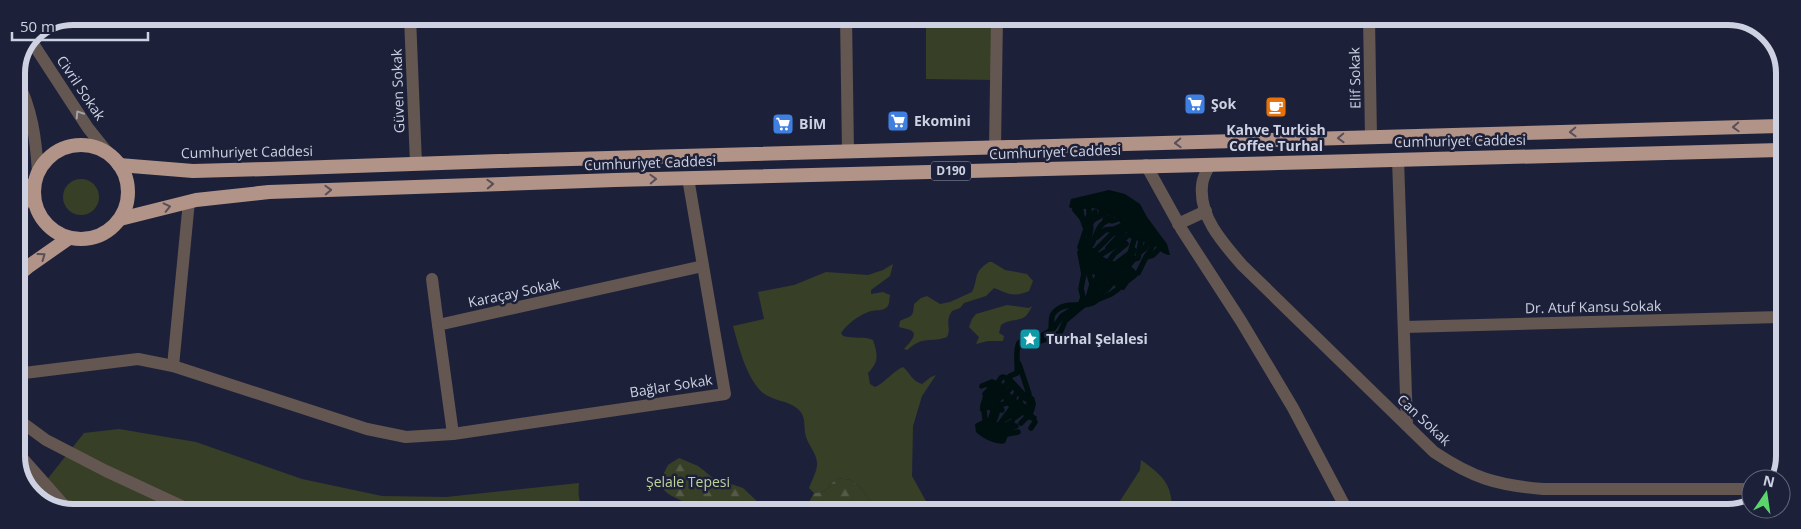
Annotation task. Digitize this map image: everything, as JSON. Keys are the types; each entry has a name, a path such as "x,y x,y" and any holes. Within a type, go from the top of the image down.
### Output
{"highway":[{"name":"Cumhuriyet Caddesi","path":"119,165 202,170 1776,126"},
{"path":"1207,142 1210,164"},
{"path":"1144,144 1146,166"},
{"path":"25,199 47,159 68,147 76,145 93,146 108,153 119,165 126,180 128,188 126,204 120,219"},
{"name":"Cumhuriyet Caddesi","path":"36,176 34,197 38,212 47,226 69,238 85,239 93,238 108,231 120,219 189,201 269,192 688,178 1776,150"},
{"path":"25,269 69,238"}],"street":[{"name":"Güven Sokak","path":"410,25 416,164"},
{"path":"846,25 848,152"},
{"path":"995,148 997,25"},
{"name":"Elif Sokak","path":"1369,25 1371,138"},
{"name":"Civril Sokak","path":"34,45 88,128 108,153"},
{"path":"25,96 36,136 36,176"},
{"path":"1398,159 1407,425"},
{"name":"Can Sokak","path":"1210,164 1201,187 1206,212 1220,240 1242,265 1434,452 1457,468 1485,480 1512,486 1542,489 1741,489"},
{"path":"1146,166 1178,224 1241,321 1288,400 1344,504"},
{"name":"Bağlar Sokak","path":"25,373 138,359 173,366 368,429 406,437 452,434 725,394 688,178"},
{"path":"173,366 189,201"},
{"path":"1178,224 1206,212"},
{"name":"Karaçay Sokak","path":"438,324 703,266"},
{"path":"432,279 452,434"},
{"name":"Dr. Atuf Kansu Sokak","path":"1404,327 1776,317"},
{"path":"25,425 46,440 76,456 177,504"},
{"path":"26,462 61,502"}],"green space":[{"path":"926,25 997,25 996,80 926,79"},
{"path":"81,179 88,180 94,184 98,190 98,204 94,210 88,214 81,215 74,214 68,210 64,204 63,197 64,190 68,184 74,180"},
{"path":"989,262 1005,270 1027,274 1033,281 1029,291 1014,294 994,288 986,296 964,303 960,308 952,311 948,322 949,330 947,337 918,342 907,350 904,349 914,335 911,331 899,327 900,321 912,314 914,304 927,296 940,304 950,302 972,292 980,269"},
{"path":"893,264 890,276 871,290 871,294 883,292 890,295 888,306 884,309 867,312 858,317 841,333 847,337 873,340 876,350 876,362 868,373 870,384 875,387 903,367 913,379 922,384 936,375 922,396 913,426 912,476 928,504 873,504 859,486 851,480 838,478 826,490 814,493 809,488 816,472 817,462 806,437 803,415 794,406 767,396 757,387 744,362 733,326 764,319 758,292 794,285 826,272 868,275"},
{"path":"1007,305 1029,308 1032,306 1022,319 1006,322 1001,325 999,333 1004,336 1003,341 988,341 976,344 979,337 969,327 972,319 976,314"},
{"path":"119,429 196,442 302,479 382,496 446,497 579,483 579,498 582,504 67,504 46,496 39,490 84,433"},
{"name":"Şelale Tepesi","path":"679,458 698,466 713,478 743,488 760,504 686,504 667,493 659,483 668,465"},
{"path":"1141,460 1158,474 1166,483 1172,504 1119,504 1140,470"},
{"name":"Şelale Tepesi","path":"838,478 851,480 859,486 872,503 808,504 814,493 826,490"}],"shaded area":[{"path":"1109,190 1125,194 1140,204 1167,244 1170,255 1165,254 1150,243 1130,238 1118,219 1112,215 1093,208 1075,210 1069,207 1071,199"},
{"path":"1085,245 1094,248 1109,260 1130,266 1136,272 1137,277 1122,290 1100,277 1081,273 1077,252 1080,247"},
{"path":"1002,374 1010,376 1025,392 1034,397 1036,404 1025,402 1000,377"},
{"path":"992,379 1002,383 1014,398 1024,403 1030,412 1037,417 1036,421 1032,421 1011,409 996,389 987,387 981,389 979,387 980,384"},
{"path":"989,393 997,396 1005,410 1003,413 988,410 980,411 983,396"},
{"path":"987,418 993,418 1007,430 1008,435 1005,443 990,441 976,432 975,424"}],"waterway":[{"path":"1085,224 1089,215 1089,209"},
{"path":"1075,210 1082,218"},
{"path":"1091,221 1100,216 1102,210"},
{"path":"1080,247 1086,229 1081,211"},
{"path":"1087,227 1090,226 1095,212"},
{"path":"1105,221 1106,212"},
{"path":"1091,245 1102,224 1109,220 1112,215"},
{"path":"1109,220 1118,219"},
{"path":"1085,245 1089,238 1090,226"},
{"path":"1097,237 1105,230 1121,226"},
{"path":"1096,250 1112,234 1123,230"},
{"path":"1108,248 1123,232"},
{"path":"1100,255 1120,243 1127,236"},
{"path":"1117,263 1130,253 1134,240"},
{"path":"1129,265 1134,259 1138,258 1141,240"},
{"path":"1140,252 1148,242"},
{"path":"1109,261 1126,244"},
{"path":"1146,257 1153,244"},
{"path":"1138,273 1146,257 1153,255 1159,249"},
{"path":"1124,264 1130,259 1134,250"},
{"path":"1081,303 1084,273"},
{"path":"1043,335 1053,329 1062,316 1088,299 1092,284 1089,274"},
{"path":"1092,287 1098,276"},
{"path":"1089,298 1096,290 1102,278"},
{"path":"1010,376 1017,373 1019,343 1028,338 1038,342 1051,337 1053,314 1058,309 1069,305 1087,305 1097,300 1107,280"},
{"path":"1086,301 1107,289 1112,283"},
{"path":"1099,299 1118,289"},
{"path":"1051,337 1060,333 1065,321 1084,305"},
{"path":"1019,364 1029,394"},
{"path":"985,394 990,386"},
{"path":"991,394 994,388"},
{"path":"996,395 999,391"},
{"path":"999,399 1002,396"},
{"path":"1001,405 1006,403"},
{"path":"1027,408 1029,403"},
{"path":"1031,412 1033,405"},
{"path":"1000,424 1011,409"},
{"path":"984,411 985,419"},
{"path":"991,418 993,411"},
{"path":"1006,418 1017,412"},
{"path":"995,419 997,413"},
{"path":"1014,418 1021,413"},
{"path":"1021,423 1026,418"},
{"path":"1004,426 1012,422"},
{"path":"1031,428 1035,422"},
{"path":"1006,429 1016,426"},
{"path":"1007,434 1018,432"}],"place":[{"name":"Şok","path":"1195,104"},
{"name":"Kahve Turkish Coffee Turhal","path":"1276,107"},
{"name":"Ekomini","path":"898,121"},
{"name":"BİM","path":"783,124"},
{"name":"Turhal Şelalesi","path":"1030,339"}]}
